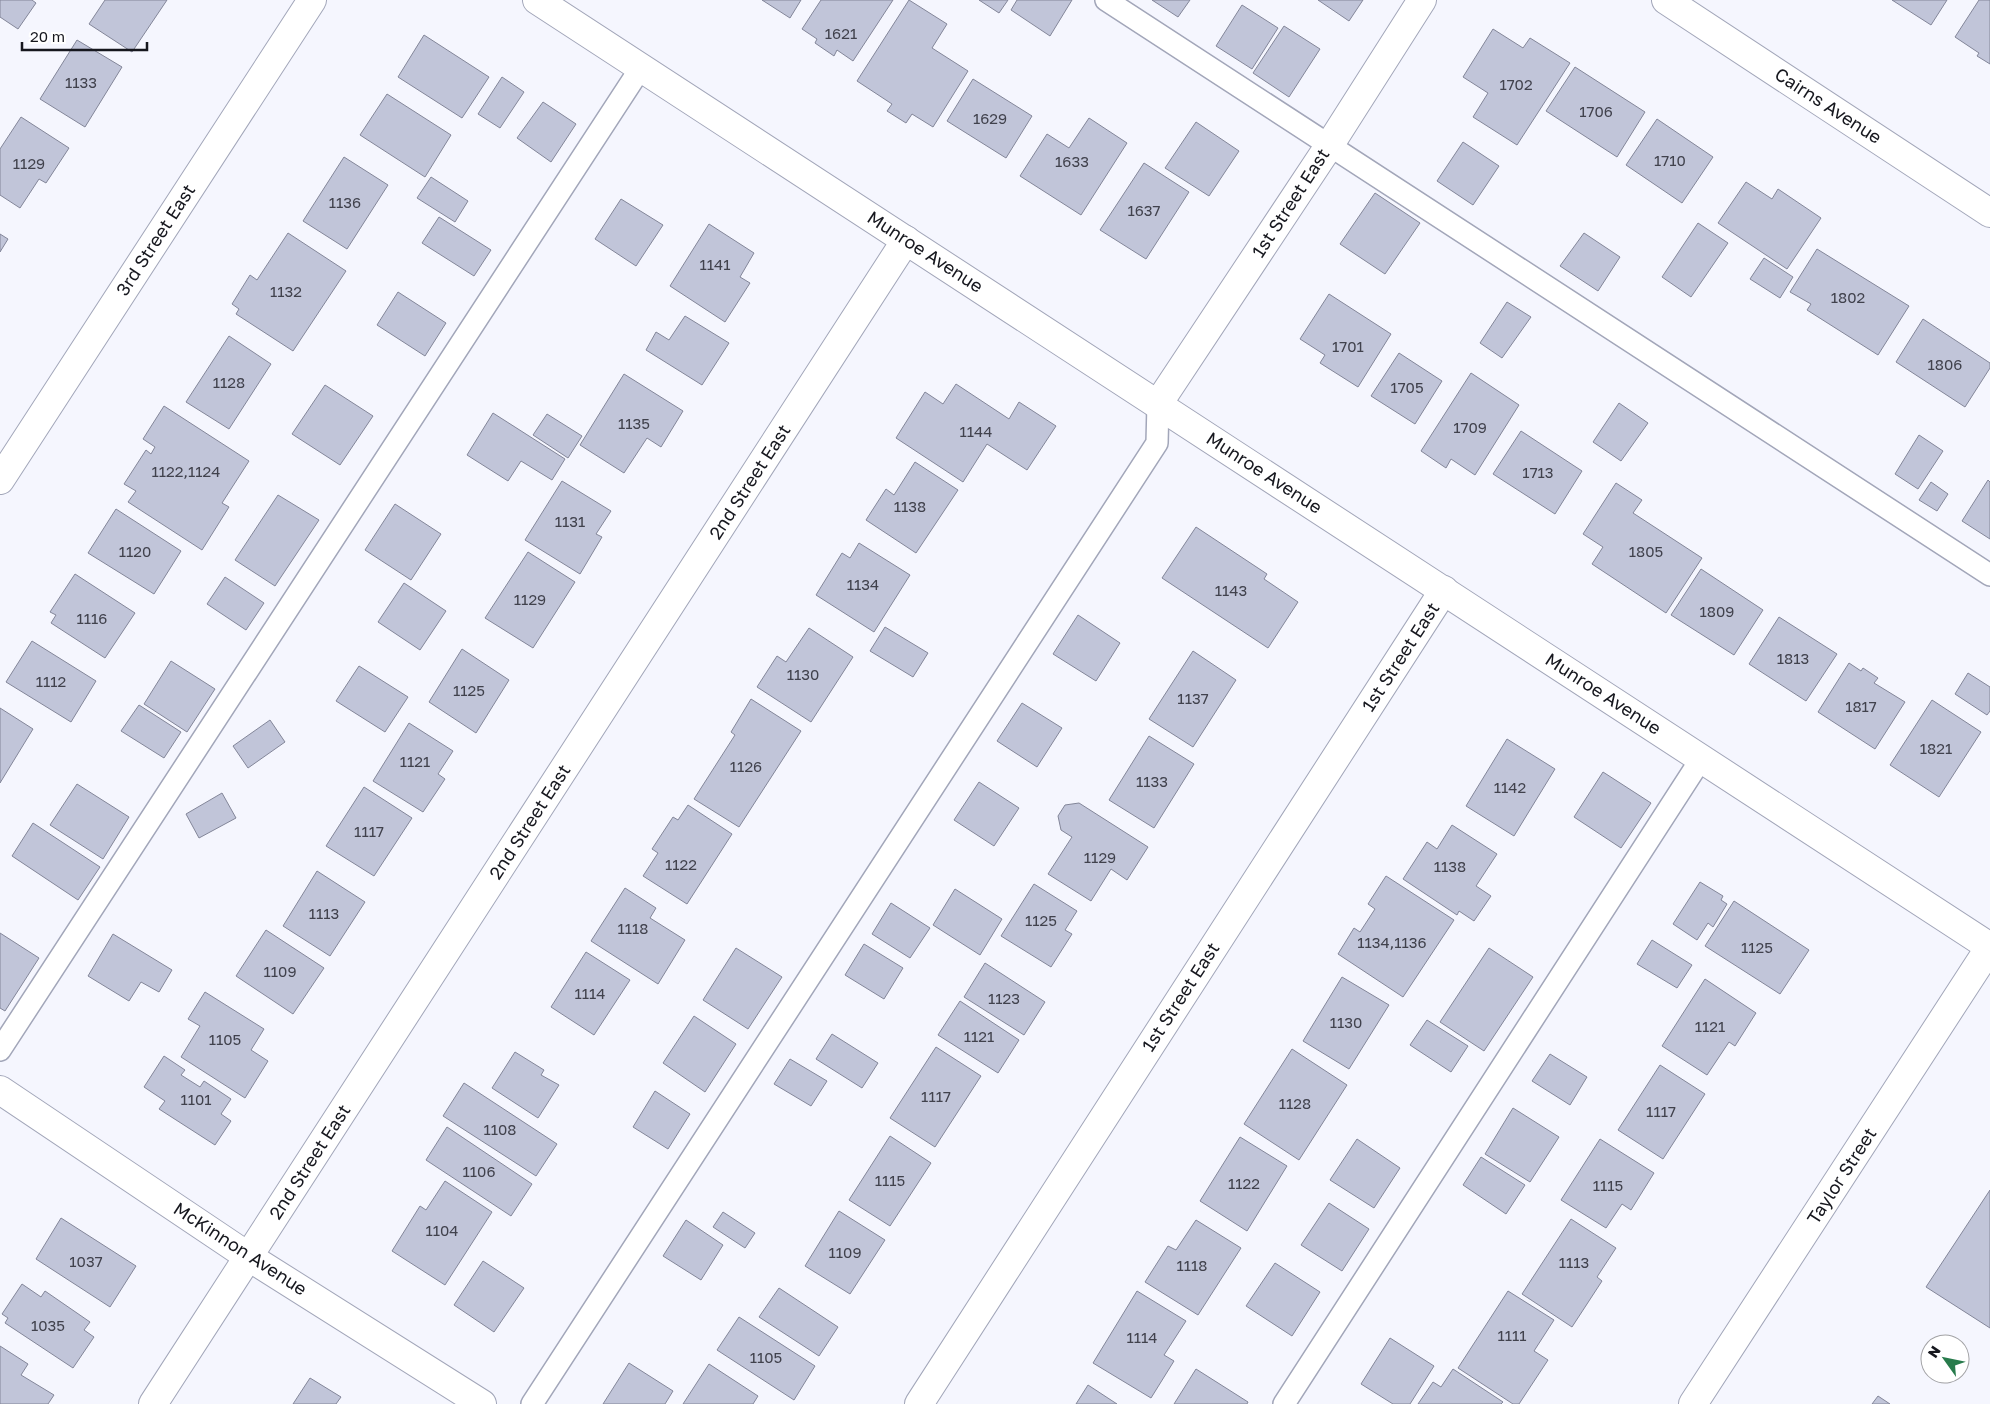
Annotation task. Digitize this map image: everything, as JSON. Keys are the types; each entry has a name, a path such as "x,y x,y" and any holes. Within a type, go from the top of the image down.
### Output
{"street":[{"name":"3rd Street East","path":"0,480 312,0"},
{"name":"Munroe Avenue","path":"537,0 1990,947"},
{"name":"1st Street East","path":"1158,404 1329,146 1422,0"},
{"name":"Cairns Avenue","path":"1666,0 1990,213"},
{"name":"2nd Street East","path":"153,1404 906,240"},
{"name":"1st Street East","path":"919,1404 1444,590"},
{"name":"Taylor Street","path":"1693,1404 1990,947"},
{"name":"McKinnon Avenue","path":"0,1090 248,1256 482,1404"}],"lane":[{"path":"1106,0 1990,576"},
{"path":"0,1050 640,68"},
{"path":"532,1404 1157,442 1158,404"},
{"path":"1284,1404 1702,759"}],"building":[{"path":"0,0 32,0 36,3 18,29 0,17"},
{"path":"105,0 167,0 132,52 89,24"},
{"path":"762,0 801,0 790,18"},
{"path":"821,0 893,0 853,61 837,50 834,56 815,43 817,39 802,29"},
{"path":"909,0 947,24 932,48 968,71 933,127 912,114 906,123 887,111 892,104 857,81"},
{"path":"979,0 1008,0 999,13"},
{"path":"1017,0 1072,0 1050,36 1011,10"},
{"path":"1152,0 1190,0 1178,17"},
{"path":"1318,0 1363,0 1349,21"},
{"path":"1892,0 1947,0 1931,25"},
{"path":"1979,0 1990,0 1990,64 1977,56 1979,53 1955,37"},
{"path":"1242,5 1278,28 1252,69 1216,46"},
{"path":"1284,26 1320,49 1289,97 1253,73"},
{"path":"1493,29 1523,48 1530,38 1570,63 1517,145 1473,117 1488,93 1463,77"},
{"path":"424,35 489,77 462,118 398,77"},
{"path":"77,40 122,67 85,127 40,99"},
{"path":"1575,67 1645,112 1617,157 1546,111"},
{"path":"502,77 524,92 500,128 478,114"},
{"path":"973,79 1032,116 1006,158 947,121"},
{"path":"387,94 451,135 425,177 360,135"},
{"path":"543,102 576,124 551,162 517,138"},
{"path":"21,117 69,148 46,183 39,179 20,208 0,195 0,149"},
{"path":"1089,118 1127,143 1081,215 1020,176 1047,134 1069,148"},
{"path":"1657,119 1713,157 1682,203 1626,165"},
{"path":"1196,122 1239,151 1209,196 1165,168"},
{"path":"1463,142 1499,166 1473,205 1437,181"},
{"path":"344,157 388,185 347,249 303,221"},
{"path":"1144,163 1189,192 1146,259 1100,230"},
{"path":"431,177 468,201 455,222 417,198"},
{"path":"1746,182 1772,199 1778,189 1821,218 1787,269 1718,223"},
{"path":"1375,193 1420,223 1385,274 1340,244"},
{"path":"621,199 663,225 636,266 595,239"},
{"path":"439,217 491,250 474,276 422,243"},
{"path":"1698,223 1728,243 1691,297 1662,277"},
{"path":"709,224 754,253 740,277 750,283 725,322 670,286"},
{"path":"288,233 346,271 293,351 236,314 239,309 232,304 250,275 257,280"},
{"path":"1584,233 1620,257 1598,291 1560,266"},
{"path":"0,234 8,239 0,252"},
{"path":"1817,249 1909,306 1878,355 1807,310 1811,304 1790,292"},
{"path":"1764,258 1793,277 1780,298 1750,279"},
{"path":"398,292 446,323 425,356 377,325"},
{"path":"1329,294 1391,334 1358,387 1320,363 1325,355 1300,339"},
{"path":"1507,302 1531,317 1502,358 1480,343"},
{"path":"685,316 729,343 702,385 646,350 656,332 669,340"},
{"path":"1923,319 1990,363 1990,368 1965,407 1896,362"},
{"path":"229,336 271,364 229,429 186,402"},
{"path":"1399,353 1442,381 1415,424 1371,396"},
{"path":"1471,373 1519,405 1475,475 1451,459 1446,468 1421,451"},
{"path":"624,374 683,411 661,447 647,438 624,473 580,445"},
{"path":"956,384 1009,419 1019,402 1056,426 1027,470 987,444 963,482 896,438 925,392 943,404"},
{"path":"325,385 373,416 340,465 292,434"},
{"path":"1619,403 1648,423 1621,461 1593,442"},
{"path":"164,406 249,461 222,503 229,507 202,550 128,502 136,491 124,484 146,450 151,454 155,447 143,439"},
{"path":"493,413 565,459 552,480 521,461 508,481 467,455"},
{"path":"547,414 582,436 568,458 533,435"},
{"path":"1521,431 1582,471 1555,514 1493,474"},
{"path":"1919,435 1943,451 1918,489 1895,474"},
{"path":"915,462 958,490 916,553 866,520 886,489 894,495"},
{"path":"1988,480 1990,482 1990,539 1962,521"},
{"path":"562,481 611,511 596,534 602,537 580,574 525,540"},
{"path":"1931,482 1948,494 1937,511 1919,500"},
{"path":"1616,483 1642,500 1633,513 1702,558 1666,613 1592,564 1603,547 1583,534"},
{"path":"278,495 319,520 275,586 235,560"},
{"path":"395,504 441,534 411,580 365,550"},
{"path":"116,509 181,551 154,594 88,553"},
{"path":"1196,527 1267,574 1264,579 1298,602 1268,648 1162,578"},
{"path":"859,543 910,575 874,632 816,595 842,553 850,558"},
{"path":"528,552 575,582 533,648 485,618"},
{"path":"1701,569 1763,610 1734,655 1671,615"},
{"path":"75,574 135,613 105,658 51,623 56,615 50,612"},
{"path":"225,577 264,603 246,630 207,604"},
{"path":"404,583 446,611 420,650 378,622"},
{"path":"1078,615 1120,643 1096,681 1053,654"},
{"path":"1779,617 1837,654 1806,701 1749,664"},
{"path":"885,627 928,653 913,677 870,651"},
{"path":"809,628 853,657 811,722 757,687 777,656 786,662"},
{"path":"32,641 96,681 71,722 6,682"},
{"path":"462,649 509,680 476,733 429,702"},
{"path":"1193,651 1236,680 1193,747 1149,719"},
{"path":"171,661 215,689 187,732 144,704"},
{"path":"1849,663 1861,671 1863,668 1878,678 1874,683 1905,702 1875,749 1818,712"},
{"path":"359,666 408,697 385,732 336,701"},
{"path":"1968,673 1990,687 1990,711 1987,715 1955,694"},
{"path":"751,699 801,731 739,827 694,799 735,735 731,732"},
{"path":"1932,700 1981,732 1939,797 1890,765"},
{"path":"1022,703 1062,728 1037,767 997,741"},
{"path":"139,705 181,732 164,758 121,731"},
{"path":"0,708 33,729 0,783"},
{"path":"270,720 285,742 248,768 233,746"},
{"path":"409,723 453,751 438,774 445,779 423,812 373,781"},
{"path":"1149,736 1194,764 1154,828 1109,800"},
{"path":"1507,739 1555,769 1514,836 1466,806"},
{"path":"1603,772 1651,803 1621,848 1574,817"},
{"path":"979,782 1019,808 994,846 954,820"},
{"path":"77,784 129,817 103,859 50,825"},
{"path":"364,787 412,818 374,876 326,846"},
{"path":"222,793 236,818 199,838 186,814"},
{"path":"1079,803 1148,847 1127,880 1111,869 1091,901 1048,874 1072,837 1061,830 1058,816 1065,805"},
{"path":"688,805 732,834 687,904 643,876 658,853 652,849 673,817 678,820"},
{"path":"33,823 100,867 78,900 12,856"},
{"path":"1452,825 1497,854 1476,886 1491,896 1474,921 1459,911 1457,915 1403,879 1427,842 1437,849"},
{"path":"317,871 365,902 330,956 283,926"},
{"path":"1386,876 1454,920 1403,997 1338,954 1354,928 1360,932 1375,909 1368,904"},
{"path":"1700,882 1723,896 1721,900 1727,904 1713,927 1708,923 1697,940 1673,924"},
{"path":"1034,884 1077,911 1065,930 1072,934 1051,967 1001,936"},
{"path":"625,888 656,908 650,918 685,940 658,984 591,941"},
{"path":"955,889 1002,919 980,955 933,925"},
{"path":"1734,901 1809,950 1780,994 1705,946"},
{"path":"891,903 930,928 910,958 872,934"},
{"path":"266,930 324,968 293,1014 236,976"},
{"path":"0,933 39,958 5,1011 0,1008"},
{"path":"113,934 172,970 159,992 141,982 129,1001 88,976"},
{"path":"1652,940 1692,965 1677,988 1637,964"},
{"path":"864,944 903,968 884,999 845,975"},
{"path":"736,948 782,977 748,1029 703,1000"},
{"path":"1489,948 1533,977 1484,1051 1440,1022"},
{"path":"586,952 630,980 594,1035 551,1007"},
{"path":"985,963 1045,1002 1024,1035 964,997"},
{"path":"1342,977 1389,1005 1349,1069 1303,1041"},
{"path":"1705,979 1756,1013 1735,1046 1729,1042 1707,1075 1662,1046"},
{"path":"205,992 264,1029 251,1050 268,1061 245,1098 181,1057 200,1026 188,1019"},
{"path":"960,1001 1019,1040 998,1073 938,1035"},
{"path":"694,1016 736,1044 705,1092 663,1063"},
{"path":"1427,1020 1468,1046 1451,1072 1410,1045"},
{"path":"832,1034 878,1063 862,1088 816,1059"},
{"path":"936,1047 981,1076 935,1147 890,1118"},
{"path":"1292,1049 1347,1085 1299,1160 1244,1124"},
{"path":"515,1052 544,1070 541,1075 559,1085 538,1118 492,1088"},
{"path":"1550,1054 1587,1077 1570,1105 1532,1081"},
{"path":"164,1056 185,1070 181,1075 200,1087 204,1081 231,1099 221,1114 231,1121 215,1145 159,1109 165,1101 144,1087"},
{"path":"790,1059 827,1081 811,1106 774,1084"},
{"path":"1660,1065 1705,1094 1663,1159 1618,1130"},
{"path":"464,1083 557,1144 536,1176 443,1116"},
{"path":"655,1091 690,1114 668,1149 633,1127"},
{"path":"1513,1108 1559,1137 1530,1182 1485,1154"},
{"path":"447,1127 532,1184 511,1216 426,1160"},
{"path":"890,1136 931,1163 890,1226 849,1200"},
{"path":"1240,1137 1287,1166 1247,1231 1200,1201"},
{"path":"1357,1139 1400,1168 1374,1208 1330,1180"},
{"path":"1600,1139 1654,1173 1631,1210 1622,1204 1606,1228 1561,1200"},
{"path":"1481,1157 1525,1185 1506,1214 1463,1185"},
{"path":"445,1181 492,1212 445,1285 392,1251 420,1206 426,1210"},
{"path":"1990,1190 1990,1328 1926,1287"},
{"path":"1329,1203 1369,1229 1342,1271 1301,1245"},
{"path":"839,1211 885,1240 850,1294 805,1266"},
{"path":"723,1212 755,1233 745,1248 713,1227"},
{"path":"61,1218 136,1266 110,1307 36,1259"},
{"path":"1571,1219 1616,1248 1597,1277 1602,1281 1572,1327 1522,1294"},
{"path":"686,1220 723,1245 701,1280 663,1256"},
{"path":"1196,1220 1241,1248 1198,1315 1145,1282 1168,1246 1176,1250"},
{"path":"483,1261 524,1288 494,1332 454,1305"},
{"path":"1275,1263 1320,1292 1292,1336 1246,1306"},
{"path":"22,1284 41,1297 45,1291 90,1322 84,1330 94,1337 73,1368 5,1323 8,1318 2,1314"},
{"path":"779,1288 838,1327 819,1356 759,1317"},
{"path":"1137,1291 1186,1321 1164,1355 1174,1361 1151,1398 1093,1363"},
{"path":"1508,1291 1554,1320 1534,1351 1548,1360 1519,1404 1513,1404 1458,1368"},
{"path":"739,1317 815,1366 794,1400 717,1350"},
{"path":"1390,1338 1434,1366 1410,1404 1393,1404 1361,1384"},
{"path":"0,1346 28,1364 21,1375 54,1395 48,1404 0,1404"},
{"path":"629,1363 673,1391 665,1404 603,1404"},
{"path":"709,1364 758,1396 753,1404 683,1404"},
{"path":"1196,1369 1248,1402 1247,1404 1174,1404"},
{"path":"1453,1369 1503,1402 1501,1404 1418,1404 1433,1382 1441,1387"},
{"path":"310,1378 341,1397 336,1404 293,1404"},
{"path":"1088,1385 1117,1404 1076,1404"},
{"path":"1878,1396 1890,1404 1872,1404"}]}
